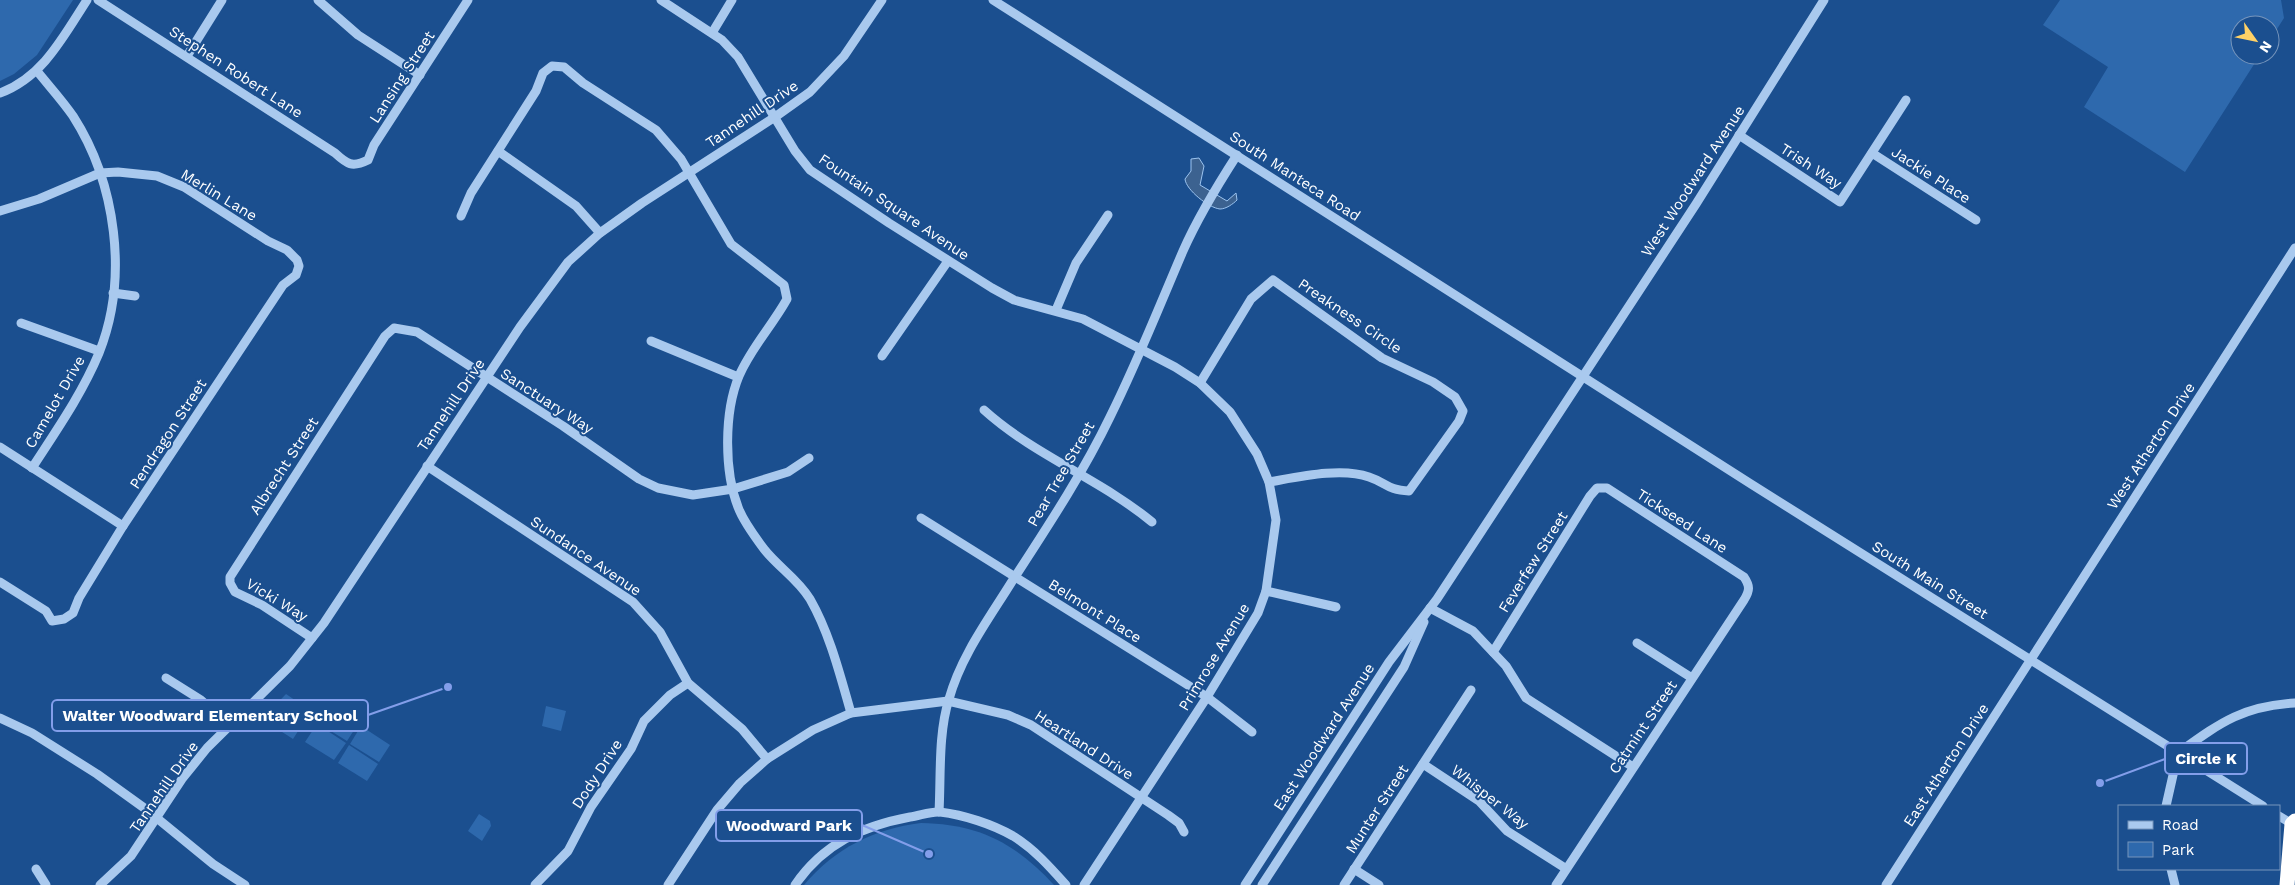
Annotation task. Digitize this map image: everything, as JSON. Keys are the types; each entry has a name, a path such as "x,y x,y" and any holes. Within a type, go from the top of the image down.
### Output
{"highway":[{"path":"2287,885 2294,822"}],"street":[{"path":"0,93 21,83 37,71 55,50 87,0"},
{"name":"Stephen Robert Lane","path":"98,0 335,153 349,165 358,165"},
{"path":"187,56 222,0"},
{"path":"318,0 358,35 420,75"},
{"name":"Lansing Street","path":"358,165 368,160 374,146 468,0"},
{"name":"Fountain Square Avenue","path":"661,0 712,33 738,57 795,151 810,170 948,261 1014,300 1056,310 1083,319 1144,349"},
{"path":"712,33 732,0"},
{"name":"Tannehill Drive","path":"100,885 132,856 182,779 229,725 272,685 312,638 540,297 568,262 600,233 688,173 776,118 810,92 829,73 882,0"},
{"name":"South Manteca Road","path":"993,0 1582,376"},
{"name":"West Woodward Avenue","path":"1582,376 1698,201 1824,0"},
{"path":"461,216 472,193 536,91 543,73 552,66 564,67 583,83 656,130 681,159 731,244 784,285 788,293 787,299 779,314 758,342 738,377 731,406 728,439 733,489 738,508 764,548 802,587 810,600 825,632 852,713"},
{"name":"Camelot Drive","path":"32,468 81,392 100,351 113,293 115,255 107,199 100,173 73,117 37,71"},
{"name":"Trish Way","path":"1739,136 1840,202 1906,100"},
{"path":"498,151 576,206 600,233"},
{"name":"Jackie Place","path":"1872,153 1976,220"},
{"name":"Pear Tree Street","path":"939,812 948,701 967,654 1080,474 1144,349 1184,250 1215,190 1237,156"},
{"name":"Merlin Lane","path":"0,211 39,199 100,173 137,173 172,181 268,241 287,250 297,260 299,266"},
{"path":"1056,310 1076,263 1108,215"},
{"name":"West Atherton Drive","path":"2030,660 2295,248"},
{"path":"882,356 948,261"},
{"name":"Pendragon Street","path":"0,582 46,611 52,620 64,619 73,613 78,598 123,526 283,285 296,275 299,266"},
{"name":"Preakness Circle","path":"1200,383 1251,299 1273,280 1382,358 1433,382 1455,397 1463,411 1459,421 1409,491 1393,490 1369,477 1324,473 1269,482"},
{"path":"113,293 136,296"},
{"path":"21,323 100,351"},
{"name":"Sanctuary Way","path":"366,364 385,336 394,328 398,327 417,332 563,426 639,479 658,488 692,494 733,489 788,472 809,458"},
{"path":"651,341 738,377"},
{"name":"Primrose Avenue","path":"1084,885 1207,697 1258,613 1266,591 1276,520 1269,482 1257,454 1230,412 1200,383 1144,349"},
{"name":"Albrecht Street","path":"230,583 232,570 366,364"},
{"name":"East Woodward Avenue","path":"1245,885 1389,662 1430,608 1582,376"},
{"name":"South Main Street","path":"1582,376 2261,805"},
{"path":"984,410 1009,432 1117,495 1152,522"},
{"path":"0,448 123,526"},
{"name":"Sundance Avenue","path":"427,466 633,602 660,632 688,683 742,729 767,759"},
{"name":"Tickseed Lane","path":"1597,488 1607,488 1744,577 1749,584"},
{"name":"Feverfew Street","path":"1493,652 1590,496 1597,488"},
{"name":"Belmont Place","path":"921,518 1207,697 1252,732"},
{"name":"Vicki Way","path":"230,583 235,592 262,605 312,638"},
{"name":"Catmint Street","path":"1556,885 1744,600 1749,591 1749,584"},
{"path":"1266,591 1336,607"},
{"path":"1430,608 1473,631 1506,666 1526,698 1633,767"},
{"name":"East Woodward Avenue","path":"1262,885 1404,666 1430,608"},
{"path":"1637,642 1692,678"},
{"name":"East Atherton Drive","path":"1886,885 2030,660"},
{"path":"166,678 201,700 229,725"},
{"name":"Dody Drive","path":"535,885 552,870 568,851 591,806 631,749 644,721 670,695 688,683"},
{"name":"Munter Street","path":"1344,885 1471,690"},
{"name":"Heartland Drive","path":"668,885 717,810 740,784 767,759 813,730 852,713 948,701 1008,715 1031,725 1168,815 1179,823 1184,832"},
{"path":"2166,805 2178,753 2235,715 2277,704 2295,703"},
{"path":"0,718 32,733 87,768 157,818 213,864 243,885"},
{"name":"Whisper Way","path":"1423,764 1479,801 1507,831 1566,868"},
{"path":"795,885 817,858 854,832 891,821 939,812 987,824 1012,836 1043,859 1066,885"},
{"path":"2280,816 2294,822"},
{"path":"36,869 46,885"},
{"path":"1354,869 1379,885"},
{"path":"2171,870 2175,885"}],"green space":[{"path":"0,0 73,0 37,55 14,74 0,81"},
{"path":"2060,0 2281,0 2284,18 2280,24 2280,15 2230,15 2230,65 2254,65 2185,172 2084,107 2108,67 2043,25"},
{"path":"286,694 311,711 293,739 262,719"},
{"path":"329,705 358,724 347,741 318,723"},
{"path":"546,706 566,711 561,731 542,726"},
{"path":"317,724 346,743 334,760 305,742"},
{"path":"361,726 390,745 379,762 350,744"},
{"path":"349,745 378,764 367,781 338,763"},
{"path":"479,814 490,821 491,826 482,841 468,831"},
{"path":"921,823 961,827 995,839 1025,858 1054,885 804,885 829,861 856,842 887,830"}],"shaded area":[{"path":"1199,158 1204,166 1200,185 1227,201 1236,193 1237,200 1231,205 1222,209 1215,208 1199,198 1189,188 1185,179 1191,171 1191,159"}],"place":[{"name":"Walter Woodward Elementary School","path":"448,687"},
{"name":"Circle K","path":"2100,783"},
{"name":"Woodward Park","path":"929,854"}]}
